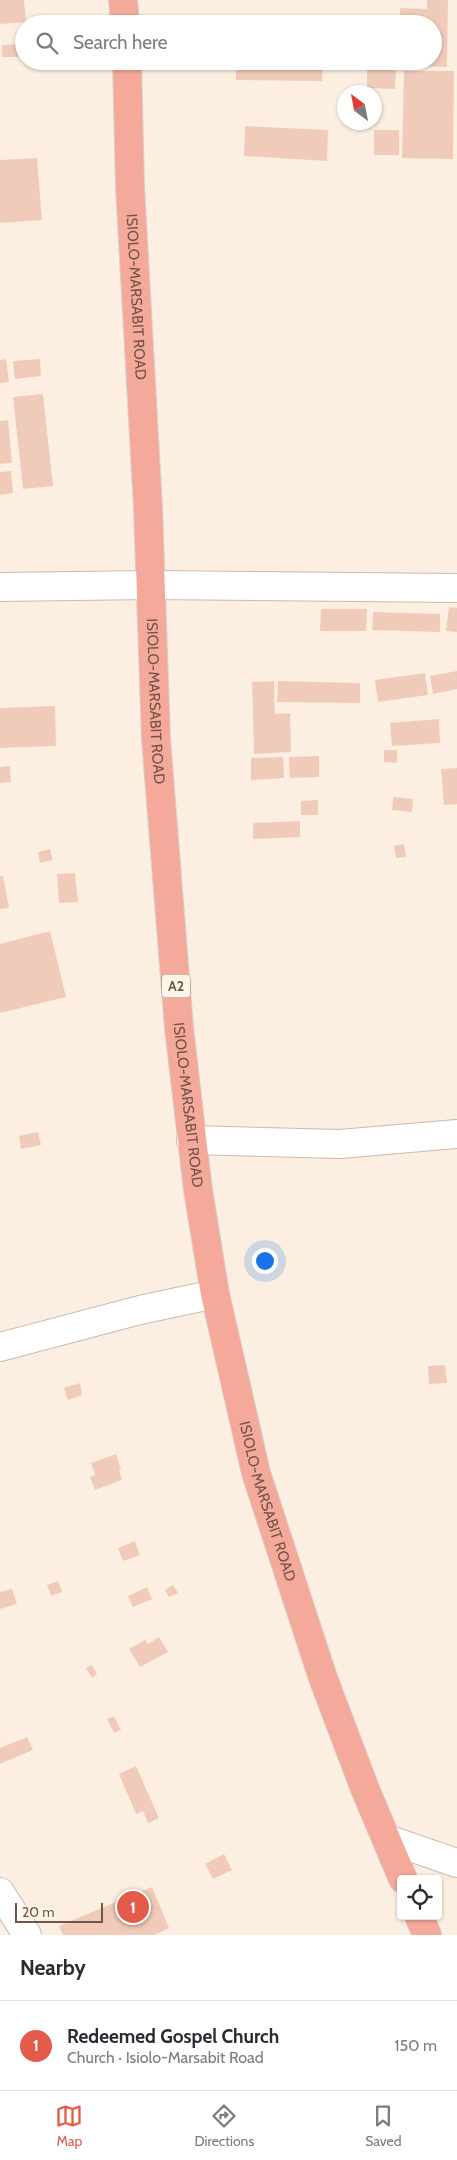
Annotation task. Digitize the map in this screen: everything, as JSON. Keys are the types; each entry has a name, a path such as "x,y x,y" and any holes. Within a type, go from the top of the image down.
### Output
{"highway":[{"path":"124,0 125,15"},
{"name":"ISIOLO-MARSABIT ROAD","path":"127,70 130,187 156,739 178,1028 191,1140 215,1294 256,1473 323,1678 401,1875"},
{"path":"421,1920 427,1935"}],"street":[{"path":"0,586 150,585 457,588"},
{"path":"191,1140 340,1144 457,1134"},
{"path":"0,1347 140,1310 215,1294"},
{"path":"387,1840 457,1863"},
{"path":"0,1892 26,1935"}],"building":[{"path":"0,0 24,0 25,15 15,15 15,23 0,24"},
{"path":"427,0 448,0 447,67 442,67 442,15 400,15 400,8 427,9"},
{"path":"15,44 15,57 2,57 2,45"},
{"path":"236,70 323,70 322,81 236,80"},
{"path":"367,70 396,70 395,89 382,89 382,85 367,85"},
{"path":"404,71 454,71 453,159 402,158"},
{"path":"245,126 328,130 327,161 244,156"},
{"path":"374,130 399,130 399,155 374,155"},
{"path":"37,158 42,220 0,223 0,160"},
{"path":"6,359 9,382 0,383 0,360"},
{"path":"40,359 41,376 15,379 13,361"},
{"path":"43,394 53,486 23,489 13,397"},
{"path":"8,420 12,463 0,464 0,421"},
{"path":"11,471 13,493 0,495 0,472"},
{"path":"449,607 457,608 457,632 446,631"},
{"path":"321,609 367,609 366,631 320,631"},
{"path":"373,612 440,614 440,632 372,630"},
{"path":"457,671 457,689 433,694 430,676"},
{"path":"425,673 428,695 378,702 375,680"},
{"path":"274,681 275,714 290,713 291,752 254,754 252,682"},
{"path":"278,681 360,683 360,703 277,702"},
{"path":"55,706 56,746 0,748 0,708"},
{"path":"439,719 440,743 392,746 390,723"},
{"path":"384,750 397,750 397,763 384,762"},
{"path":"319,756 319,777 290,778 289,757"},
{"path":"283,757 284,778 251,780 251,758"},
{"path":"10,766 11,782 0,783 0,767"},
{"path":"457,768 457,804 444,805 441,769"},
{"path":"393,797 413,799 412,812 392,810"},
{"path":"318,800 318,815 301,815 301,801"},
{"path":"300,821 300,837 253,839 253,823"},
{"path":"404,844 406,857 396,858 394,846"},
{"path":"50,849 53,860 40,863 38,852"},
{"path":"75,873 78,902 59,903 57,874"},
{"path":"0,876 3,876 9,908 0,909"},
{"path":"50,931 66,997 0,1013 0,944"},
{"path":"38,1132 41,1145 21,1149 19,1136"},
{"path":"445,1365 447,1383 429,1384 428,1366"},
{"path":"80,1383 82,1395 68,1400 64,1388"},
{"path":"116,1454 122,1480 95,1490 90,1477 95,1475 91,1463"},
{"path":"135,1541 140,1555 123,1561 118,1548"},
{"path":"58,1581 62,1592 51,1596 47,1585"},
{"path":"173,1585 178,1593 169,1597 165,1590"},
{"path":"147,1587 152,1599 133,1607 128,1596"},
{"path":"12,1589 17,1604 0,1609 0,1592"},
{"path":"159,1637 168,1652 140,1667 129,1649 145,1640 148,1644"},
{"path":"92,1665 97,1674 92,1678 86,1668"},
{"path":"114,1716 121,1730 114,1733 107,1719"},
{"path":"27,1737 33,1750 0,1764 0,1748"},
{"path":"136,1766 159,1818 148,1823 143,1811 136,1814 119,1774"},
{"path":"224,1854 232,1870 213,1879 205,1864"},
{"path":"152,1887 169,1928 154,1935 63,1935 59,1926"}],"place":[{"name":"Redeemed Gospel Church","path":"133,1907"}]}
